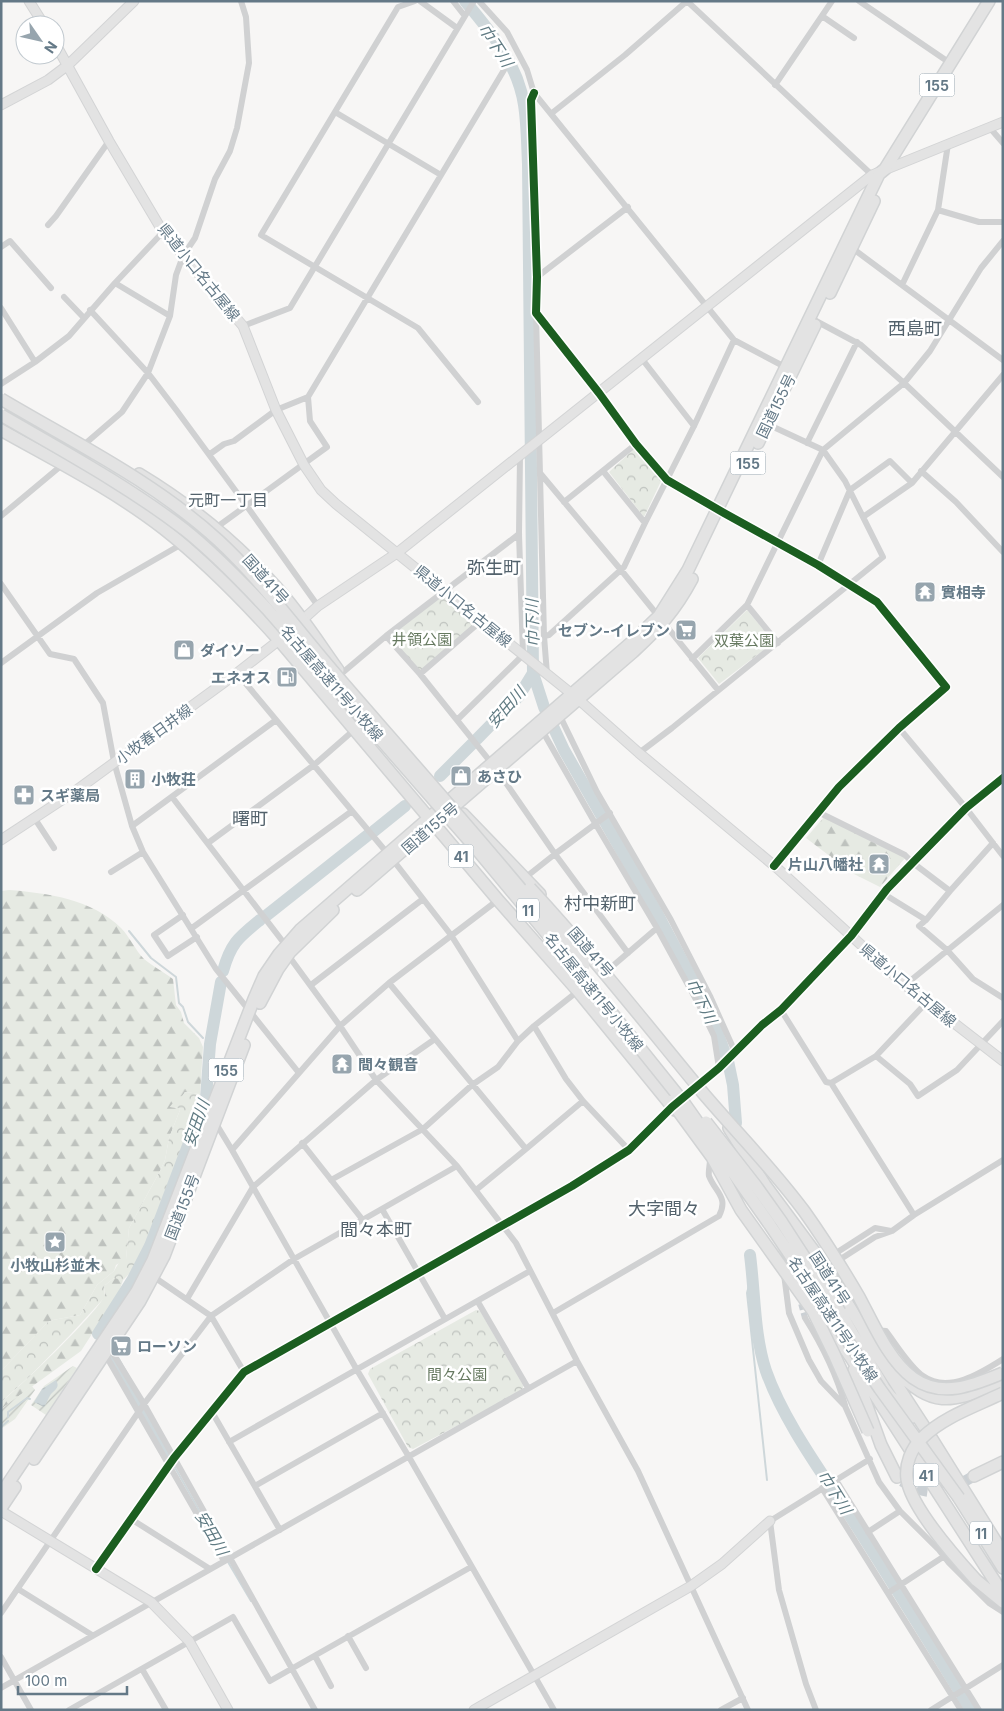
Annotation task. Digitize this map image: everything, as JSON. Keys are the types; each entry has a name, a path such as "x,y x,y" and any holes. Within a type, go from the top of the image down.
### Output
{"highway":[{"name":"国道155号","path":"1,1509 154,1277 164,1256 215,1122 264,976 288,951 300,930 390,857 544,726 575,697 633,652 686,590 720,512 789,369 879,174 885,169 988,1"},
{"name":"国道155号","path":"720,512 767,424 789,369 816,321 852,248 886,177 885,169"},
{"name":"国道41号","path":"1,394 168,492 217,527 277,588 341,674 453,803 526,878 608,970 700,1083 765,1184 822,1262 871,1345 1003,1553"},
{"name":"名古屋高速11号小牧線","path":"1,399 143,484 218,540 276,601 318,655 485,846"},
{"path":"1,409 104,469 204,536 244,573 318,655"},
{"name":"名古屋高速11号小牧線","path":"1,415 106,477 158,511 184,530 234,573 436,802 587,982 684,1103 880,1389 959,1498 1003,1568"},
{"name":"国道41号","path":"1,430 108,491 162,528 244,601 279,640 498,900 578,991 672,1107 850,1356 1003,1594"},
{"path":"485,846 506,862 566,928 705,1095 782,1182 830,1249 891,1354 904,1371 926,1386 944,1389 958,1389 970,1386 1003,1373"},
{"name":"11","path":"485,846 616,1006 756,1186 840,1312 884,1388 890,1396 925,1428"},
{"path":"587,982 621,1037 704,1146 741,1210 804,1298 834,1354 880,1457 900,1479 881,1445 859,1389 850,1356"},
{"name":"国道155号","path":"1,1494 136,1291 153,1260 251,1014"},
{"path":"871,1345 877,1346 889,1362 912,1385 931,1397 943,1400 953,1399 1003,1383"},
{"path":"1003,1393 943,1422 931,1430 917,1444 907,1463 907,1481 915,1500 931,1525 955,1557 976,1580 1003,1602"},
{"path":"974,1476 1003,1462"}],"main road":[{"path":"29,1 38,15"},
{"path":"1,105 48,80 68,65 134,1"},
{"name":"県道小口名古屋線","path":"65,60 163,232 243,326 276,410 304,465 321,490 575,697 774,866 905,985 1003,1061"},
{"name":"小牧春日井線","path":"1,840 74,792 237,673 318,606 397,553 872,175 1003,122"},
{"path":"1,1509 51,1542 151,1602 189,1641 228,1710"},
{"path":"474,1710 691,1586 722,1564 770,1521"}],"street":[{"path":"86,443 122,412 148,373 170,316 176,276 183,256 195,238 215,179 227,159 237,128 249,63 246,17 241,1"},
{"path":"415,1 398,7 261,235 418,328 478,402"},
{"path":"420,1 457,28"},
{"path":"453,1 465,14"},
{"path":"243,326 290,308 474,1"},
{"path":"479,1 507,32 527,70 534,93 734,340 789,369"},
{"path":"552,113 625,55 687,1 872,175"},
{"path":"775,85 832,1"},
{"path":"859,1 950,63"},
{"path":"822,16 849,37"},
{"path":"217,527 327,448 310,421 308,397 504,70"},
{"path":"534,93 531,100 537,277 536,313 544,636 547,674"},
{"path":"335,112 441,175"},
{"path":"990,128 1003,143"},
{"path":"48,225 110,141"},
{"path":"902,285 938,210 948,144"},
{"path":"537,277 628,207"},
{"path":"938,210 979,222 1003,222"},
{"path":"1,384 35,362 68,336 163,232"},
{"path":"692,659 747,605 823,450 904,383 930,351 981,268 1003,241"},
{"path":"1,246 10,242 50,288"},
{"path":"852,248 1003,360"},
{"path":"115,283 170,316"},
{"path":"64,296 84,318"},
{"path":"1,308 35,362"},
{"path":"90,310 148,373 210,454 318,606"},
{"path":"536,313 599,393 636,444 666,480 720,512 818,565 878,602 946,687 899,728 839,787 774,866"},
{"path":"816,321 857,342 904,383 1003,477"},
{"path":"544,636 549,635 624,567 694,426 734,340"},
{"path":"807,443 857,342"},
{"path":"642,359 694,426"},
{"path":"864,517 912,483 1003,375"},
{"path":"210,454 224,444 234,441 276,410 308,397"},
{"path":"639,753 883,557 845,480 823,450 767,424"},
{"path":"564,502 636,444"},
{"path":"457,720 523,655 519,534 520,455"},
{"path":"818,565 850,490 890,461 912,483"},
{"path":"1,516 62,465"},
{"path":"603,470 645,523"},
{"path":"921,471 956,502 1003,552"},
{"path":"540,474 718,690"},
{"path":"341,674 386,636 519,534"},
{"path":"1,663 112,583 182,544"},
{"path":"1,584 50,654 74,659 103,702 114,762 132,826 143,852 184,914 216,969 299,1073"},
{"path":"747,605 778,643"},
{"path":"420,674 481,621"},
{"path":"386,636 420,674 494,767 628,953"},
{"path":"237,673 390,857 451,935 518,1041"},
{"path":"556,715 596,792 610,813 702,979 735,1052"},
{"path":"132,826 276,720"},
{"path":"544,726 657,928 714,1036 719,1068"},
{"path":"899,728 966,808 1003,856"},
{"path":"208,843 314,766 354,730"},
{"path":"96,1569 174,1458 244,1372 572,1186 629,1150 672,1107 719,1068 762,1025 781,1010 851,936 884,894 913,863 966,808 1003,778"},
{"path":"172,797 288,951 376,1080 457,1166 516,1243 577,1361 638,1471 748,1710"},
{"path":"192,928 352,811"},
{"path":"818,812 905,855 950,891"},
{"path":"526,878 610,813"},
{"path":"35,819 54,848"},
{"path":"993,843 919,926 947,950 972,978 1003,998"},
{"path":"111,872 143,852"},
{"path":"884,894 926,920"},
{"path":"311,985 423,899"},
{"path":"232,1150 340,1026 389,983 498,900"},
{"path":"905,985 1003,905"},
{"path":"184,914 154,935 168,956 197,937"},
{"path":"608,970 657,928"},
{"path":"389,983 526,1149"},
{"path":"331,1180 423,1129 472,1085 498,1066 518,1041 534,1026 578,991"},
{"path":"831,1083 876,1056 926,1002"},
{"path":"781,1010 826,1082 831,1083 914,1216"},
{"path":"876,1056 910,1084 918,1096 957,1070 1003,1021"},
{"path":"534,1026 566,1079 583,1101 629,1150"},
{"path":"187,1298 253,1187 376,1080 435,1039"},
{"path":"476,1190 583,1101"},
{"path":"215,1122 554,1710"},
{"path":"302,1143 362,1219"},
{"path":"553,1313 719,1216 723,1208 721,1195 708,1174 710,1160"},
{"path":"835,1262 876,1237 892,1231 1003,1160"},
{"path":"1,1613 138,1412 211,1316 294,1259 457,1166"},
{"path":"382,1209 446,1320"},
{"path":"822,1262 875,1228 892,1231"},
{"path":"782,1260 789,1313 809,1360 821,1381 845,1406"},
{"path":"229,1442 530,1271"},
{"path":"154,1277 211,1316 244,1372"},
{"path":"478,1302 528,1388"},
{"path":"805,1318 822,1344 840,1385 845,1406 879,1482 900,1511 989,1603 1003,1612"},
{"path":"863,1329 886,1331 924,1377 941,1382 971,1378 1003,1359"},
{"path":"107,1350 144,1404 174,1458 201,1514"},
{"path":"107,1350 138,1412 169,1466 206,1522 214,1529 290,1670 315,1710"},
{"path":"1,1688 577,1361"},
{"path":"212,1412 280,1530"},
{"path":"255,1486 383,1413"},
{"path":"816,1710 806,1684 779,1590 770,1521 870,1459"},
{"path":"836,1480 979,1710"},
{"path":"822,1488 960,1710"},
{"path":"868,1532 900,1511"},
{"path":"130,1519 210,1569"},
{"path":"206,1522 208,1532 224,1561"},
{"path":"208,1532 214,1529"},
{"path":"888,1593 944,1557"},
{"path":"69,1710 233,1617 270,1681 471,1567"},
{"path":"18,1589 92,1635"},
{"path":"348,1636 366,1668"},
{"path":"315,1656 331,1686"},
{"path":"1,1657 31,1710"},
{"path":"931,1710 1003,1665"},
{"path":"142,1669 166,1710"},
{"path":"722,1710 742,1698"}],"green space":[{"path":"635,448 662,479 644,517 609,472"},
{"name":"井領公園","path":"444,591 481,621 420,674 386,636"},
{"name":"双葉公園","path":"747,610 774,642 719,684 698,658"},
{"path":"824,817 906,857 880,887 852,873 806,838"},
{"path":"9,890 68,899 97,910 109,918 121,928 144,959 173,979 176,1005 181,1012 184,1023 199,1038 203,1047 200,1094 185,1092 170,1107 179,1108 180,1110 169,1138 165,1160 129,1228 126,1259 116,1265 114,1271 97,1285 80,1315 48,1322 1,1371 1,891"},
{"path":"185,1092 200,1094 201,1098 144,1248 132,1271 123,1280 114,1278 104,1286 105,1297 30,1376 1,1402 1,1371 48,1322 80,1315 97,1285 114,1271 121,1259 126,1259 129,1228 165,1160 169,1138 180,1110 179,1108 170,1107"},
{"path":"114,1278 123,1280 119,1292 81,1351 1,1409 1,1402 24,1382 90,1315 105,1294 104,1286"},
{"name":"間々公園","path":"476,1310 480,1311 523,1385 523,1391 413,1449 408,1447 368,1374 370,1369"},
{"path":"73,1366 77,1368 46,1415 31,1405 44,1386"},
{"path":"32,1386 35,1390 15,1419 1,1429 1,1409"}],"water":[{"path":"56,1380 57,1388 44,1407 34,1402 42,1389"}],"waterway":[{"name":"巾下川","path":"465,1 494,37 510,62 521,90 526,119 533,673 544,707 564,750 657,913 710,1013 728,1061 733,1085 736,1123"},
{"name":"安田川","path":"477,739 519,696 533,673"},
{"name":"安田川","path":"440,776 472,744"},
{"name":"安田川","path":"374,831 405,806"},
{"name":"安田川","path":"267,915 368,835"},
{"name":"安田川","path":"223,971 232,947 260,920"},
{"path":"129,931 151,958 176,977 179,1003 183,1007 188,1022 203,1038"},
{"name":"安田川","path":"98,1334 133,1279 150,1246 206,1098 210,1044 221,982"},
{"name":"巾下川","path":"750,1255 759,1343 773,1390 804,1446 971,1710"},
{"path":"752,1274 747,1293 767,1480"},
{"name":"安田川","path":"112,1357 169,1458"},
{"path":"8,1417 8,1412 27,1398 30,1399"},
{"path":"1,1427 8,1421"},
{"name":"安田川","path":"173,1464 226,1558"},
{"name":"安田川","path":"228,1562 251,1601"}],"tunnel":[{"path":"802,1295 801,1303 805,1318"},
{"path":"902,1481 913,1487 931,1492 947,1489 974,1476"}],"cycle path":[{"path":"534,93 531,100 537,277 536,313 599,393 636,444 667,480 818,565 877,602 946,687 899,728 839,787 774,866"},
{"path":"96,1569 174,1458 244,1372 572,1186 629,1150 672,1107 719,1068 762,1025 781,1010 851,936 887,889 966,808 1003,778"}],"place":[{"name":"實相寺","path":"925,592"},
{"name":"セブン-イレブン","path":"686,630"},
{"name":"ダイソー","path":"184,650"},
{"name":"エネオス","path":"287,677"},
{"name":"あさひ","path":"461,776"},
{"name":"小牧荘","path":"135,779"},
{"name":"スギ薬局","path":"24,795"},
{"name":"片山八幡社","path":"879,864"},
{"name":"間々観音","path":"342,1064"},
{"name":"小牧山杉並木","path":"55,1242"},
{"name":"ローソン","path":"121,1346"}],"district":[{"name":"西島町","path":"915,328"},
{"name":"元町一丁目","path":"228,500"},
{"name":"弥生町","path":"494,567"},
{"name":"曙町","path":"250,818"},
{"name":"村中新町","path":"600,903"},
{"name":"大字間々","path":"664,1208"},
{"name":"間々本町","path":"376,1229"}]}
